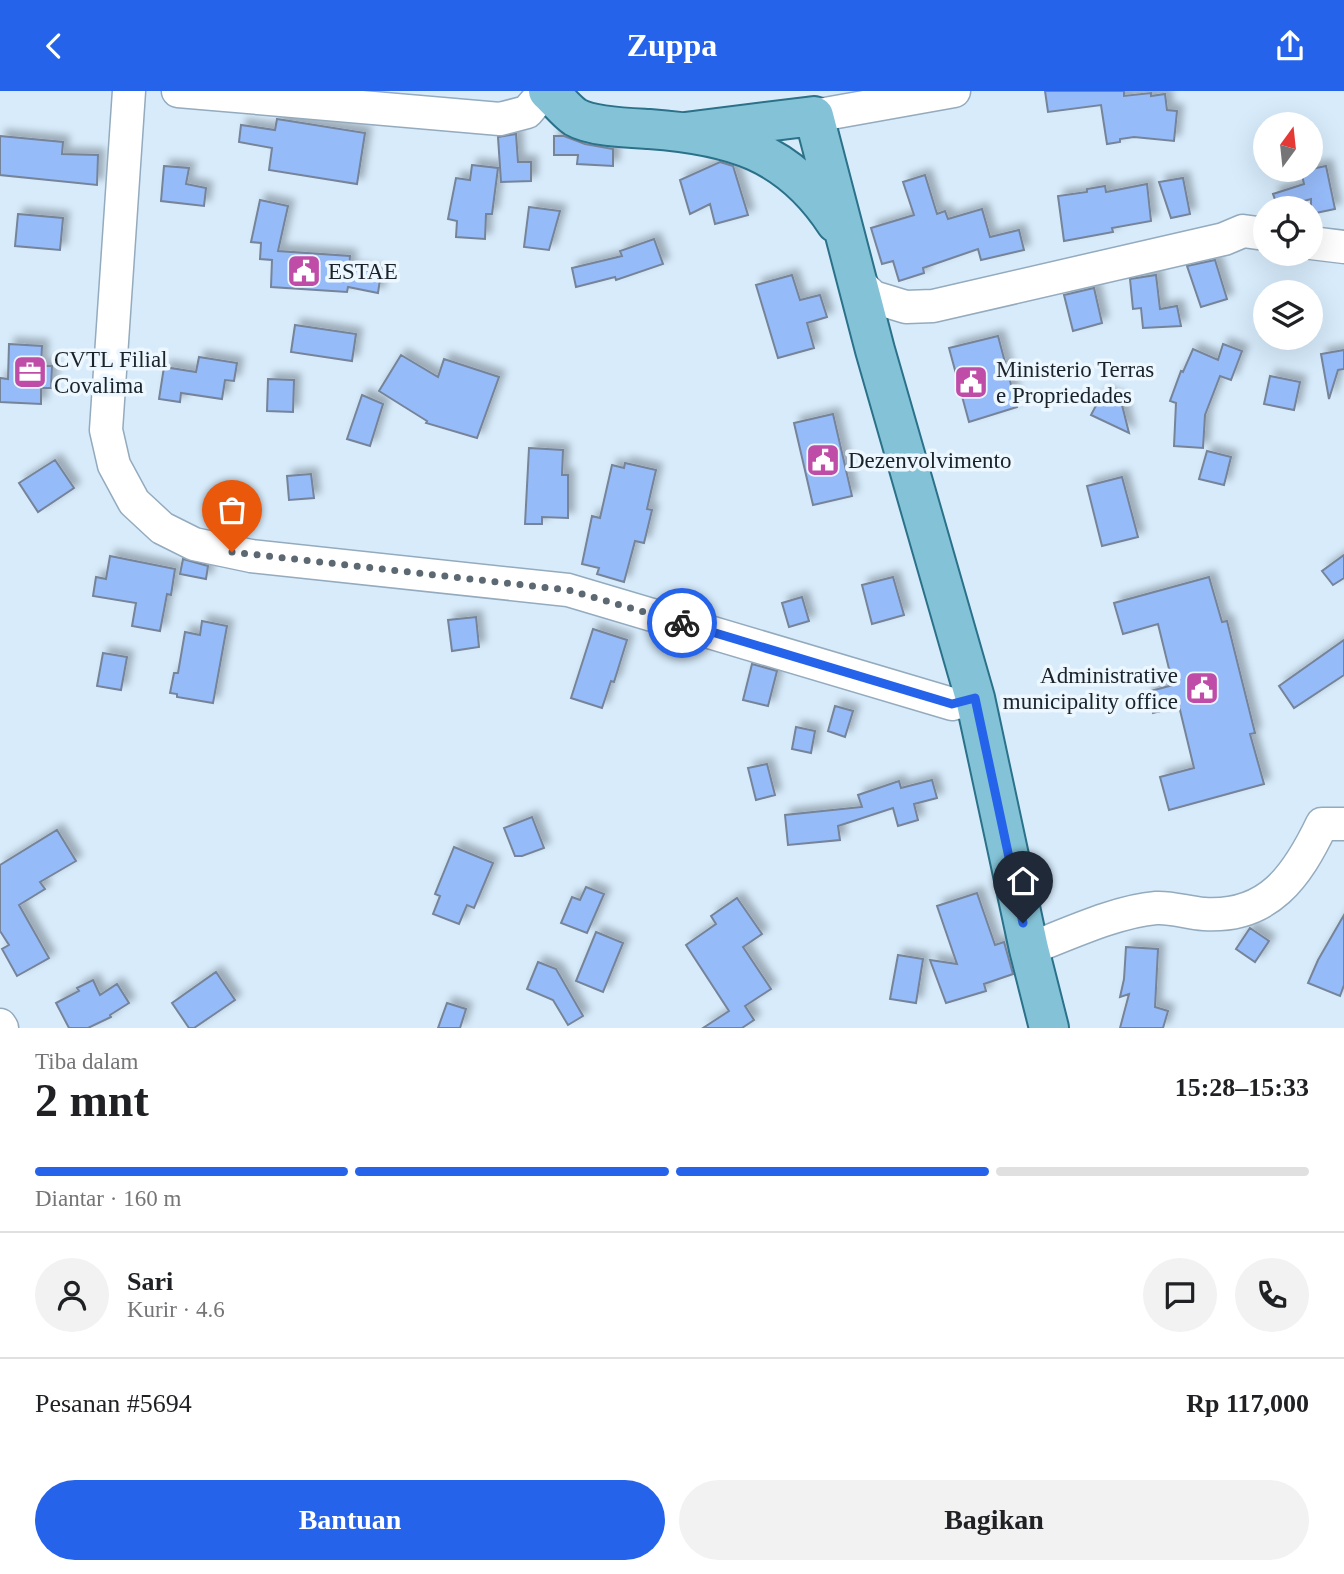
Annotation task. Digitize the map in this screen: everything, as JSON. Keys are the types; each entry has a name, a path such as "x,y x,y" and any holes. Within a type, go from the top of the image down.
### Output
{"main road":[{"path":"547,91 576,118 612,127 685,132 724,139 762,153 795,175 823,203 845,236"},
{"path":"685,132 814,116 875,351 975,698 1029,949 1049,1028"}],"street":[{"path":"129,91 106,430 114,465 134,502 162,528 194,544 251,555 568,590 952,704 975,698"},
{"path":"178,91 500,119 527,112 547,91"},
{"path":"814,116 954,91"},
{"path":"856,279 873,297 906,307 933,306 1224,239 1243,231 1253,233"},
{"path":"1323,244 1344,247"},
{"path":"875,351 885,331 906,307"},
{"path":"1029,949 1139,911 1158,908 1206,914 1248,910 1277,891 1304,860 1322,824 1343,824"}],"building":[{"path":"1045,91 1124,91 1124,96 1165,94 1167,110 1177,111 1174,141 1134,137 1107,144 1101,105 1048,112"},
{"path":"277,119 365,133 357,184 269,170 272,148 239,142 241,125 275,130"},
{"path":"516,134 518,162 531,162 531,181 501,182 498,137"},
{"path":"0,136 63,142 62,154 98,155 97,185 0,175"},
{"path":"554,136 564,136 585,144 613,149 613,166 577,164 578,155 554,155"},
{"path":"720,162 733,166 748,215 715,224 710,204 690,214 680,180"},
{"path":"472,165 498,168 492,214 486,214 485,239 456,237 457,221 448,219 456,178 470,180"},
{"path":"164,166 189,168 186,184 206,188 204,206 161,201"},
{"path":"1326,166 1335,209 1323,212 1323,196 1274,196 1273,194 1304,182 1323,182 1323,167"},
{"path":"925,175 937,214 945,211 948,219 982,209 990,237 1019,230 1024,250 981,260 978,249 923,268 924,273 899,281 893,261 882,264 871,228 914,215 903,182"},
{"path":"1183,178 1190,214 1171,218 1159,182"},
{"path":"1147,184 1151,221 1112,228 1113,232 1064,241 1058,196 1087,192 1087,189 1105,186 1106,192"},
{"path":"260,200 288,206 278,251 350,256 349,268 381,273 378,293 348,287 347,292 271,287 272,260 260,259 261,243 251,242"},
{"path":"529,207 560,211 549,250 524,247"},
{"path":"18,214 63,218 60,250 15,246"},
{"path":"654,239 663,264 616,280 615,277 576,287 572,268 622,256 620,251"},
{"path":"1215,260 1227,299 1201,307 1187,266"},
{"path":"792,275 800,300 820,295 827,317 807,323 814,348 778,358 756,285"},
{"path":"1156,275 1160,309 1177,306 1181,326 1143,328 1141,308 1133,309 1130,279"},
{"path":"1094,288 1102,323 1073,331 1064,295"},
{"path":"295,325 356,334 352,361 291,352"},
{"path":"998,336 1017,407 969,422 949,348"},
{"name":"CVTL Filial Covalima","path":"9,344 42,346 41,366 52,366 51,388 41,388 41,404 0,402 0,378 8,379"},
{"path":"1223,344 1242,351 1231,380 1220,376 1205,415 1203,448 1174,446 1176,403 1170,401 1181,371 1183,372 1193,349 1218,360"},
{"path":"1344,350 1344,369 1338,370 1329,399 1321,354"},
{"path":"401,355 438,377 444,359 499,377 477,438 426,423 427,421 379,391"},
{"path":"199,357 237,363 234,381 225,380 222,399 181,393 180,402 159,399 164,367 196,372"},
{"path":"1270,376 1300,382 1294,410 1264,404"},
{"path":"268,379 294,380 293,412 267,411"},
{"path":"1103,392 1121,401 1129,433 1091,415"},
{"path":"362,395 383,404 370,446 347,439"},
{"name":"Dezenvolvimento","path":"833,414 852,496 813,505 794,423"},
{"path":"529,448 563,450 562,475 568,475 568,518 542,517 542,524 525,524"},
{"path":"1207,451 1231,457 1224,485 1199,479"},
{"path":"55,460 74,488 38,512 19,483"},
{"path":"625,463 656,470 647,509 652,510 644,543 635,541 624,582 597,574 599,568 582,564 592,516 600,518 612,465 624,468"},
{"path":"311,474 314,498 289,500 287,476"},
{"path":"1122,477 1138,537 1102,546 1087,486"},
{"path":"1344,555 1344,578 1333,585 1322,571"},
{"path":"110,556 175,569 171,595 167,594 160,631 132,626 136,603 93,596 96,577 106,579"},
{"path":"183,559 208,566 206,579 180,574"},
{"path":"893,577 904,615 872,624 862,585"},
{"path":"1209,577 1222,622 1227,621 1255,733 1250,734 1264,784 1169,810 1160,777 1194,768 1179,706 1153,713 1147,692 1173,685 1158,624 1123,634 1114,603"},
{"path":"802,597 809,621 789,627 782,603"},
{"path":"476,617 479,647 452,651 448,620"},
{"path":"202,621 227,626 213,703 177,697 177,694 170,693 174,673 178,673 185,632 200,635"},
{"path":"593,629 627,640 614,682 611,681 602,708 571,698"},
{"path":"1344,640 1344,675 1294,708 1279,686"},
{"path":"103,653 127,657 121,690 97,686"},
{"path":"752,664 777,671 768,706 743,700"},
{"path":"835,706 853,711 845,737 828,731"},
{"path":"796,727 815,731 811,753 792,749"},
{"path":"767,764 775,795 756,800 748,768"},
{"path":"932,780 937,798 914,804 918,820 898,826 893,808 838,826 840,840 788,845 785,815 862,807 858,795 899,781 901,788"},
{"path":"532,817 544,848 515,856 504,828"},
{"path":"57,830 76,861 40,882 45,889 19,905 49,958 17,976 2,949 9,945 0,931 0,865"},
{"path":"454,847 493,863 474,908 467,905 459,924 433,914 440,896 435,894"},
{"path":"586,887 604,894 587,933 561,923 572,897 580,900"},
{"path":"977,893 995,945 1004,942 1013,974 984,984 986,991 946,1003 930,960 957,964 937,906"},
{"path":"737,898 762,934 743,947 771,989 745,1006 754,1020 742,1028 703,1028 729,1011 686,945 716,924 711,916"},
{"path":"1344,915 1344,985 1340,996 1308,983"},
{"path":"1250,928 1269,941 1255,962 1236,949"},
{"path":"596,932 623,943 603,992 576,981"},
{"path":"1126,947 1158,949 1155,1007 1168,1011 1163,1028 1120,1028 1129,994 1120,997"},
{"path":"898,955 923,959 916,1003 890,999"},
{"path":"538,962 556,969 583,1016 568,1025 553,1000 527,989"},
{"path":"216,972 235,1000 194,1028 189,1028 172,1003"},
{"path":"93,980 100,995 117,984 129,1003 110,1015 111,1017 88,1028 69,1028 56,1003"},
{"path":"447,1003 466,1009 460,1028 438,1028"}],"way so far":[{"path":"232,552 568,590 682,623"}],"place":[{"name":"ESTAE","path":"304,271"},
{"name":"CVTL Filial Covalima","path":"30,372"},
{"name":"Ministerio Terras e Propriedades","path":"971,382"},
{"name":"Dezenvolvimento","path":"823,460"},
{"name":"Administrative municipality office","path":"1202,688"}],"route":[{"path":"682,623 952,704 975,698 1023,923"}]}
